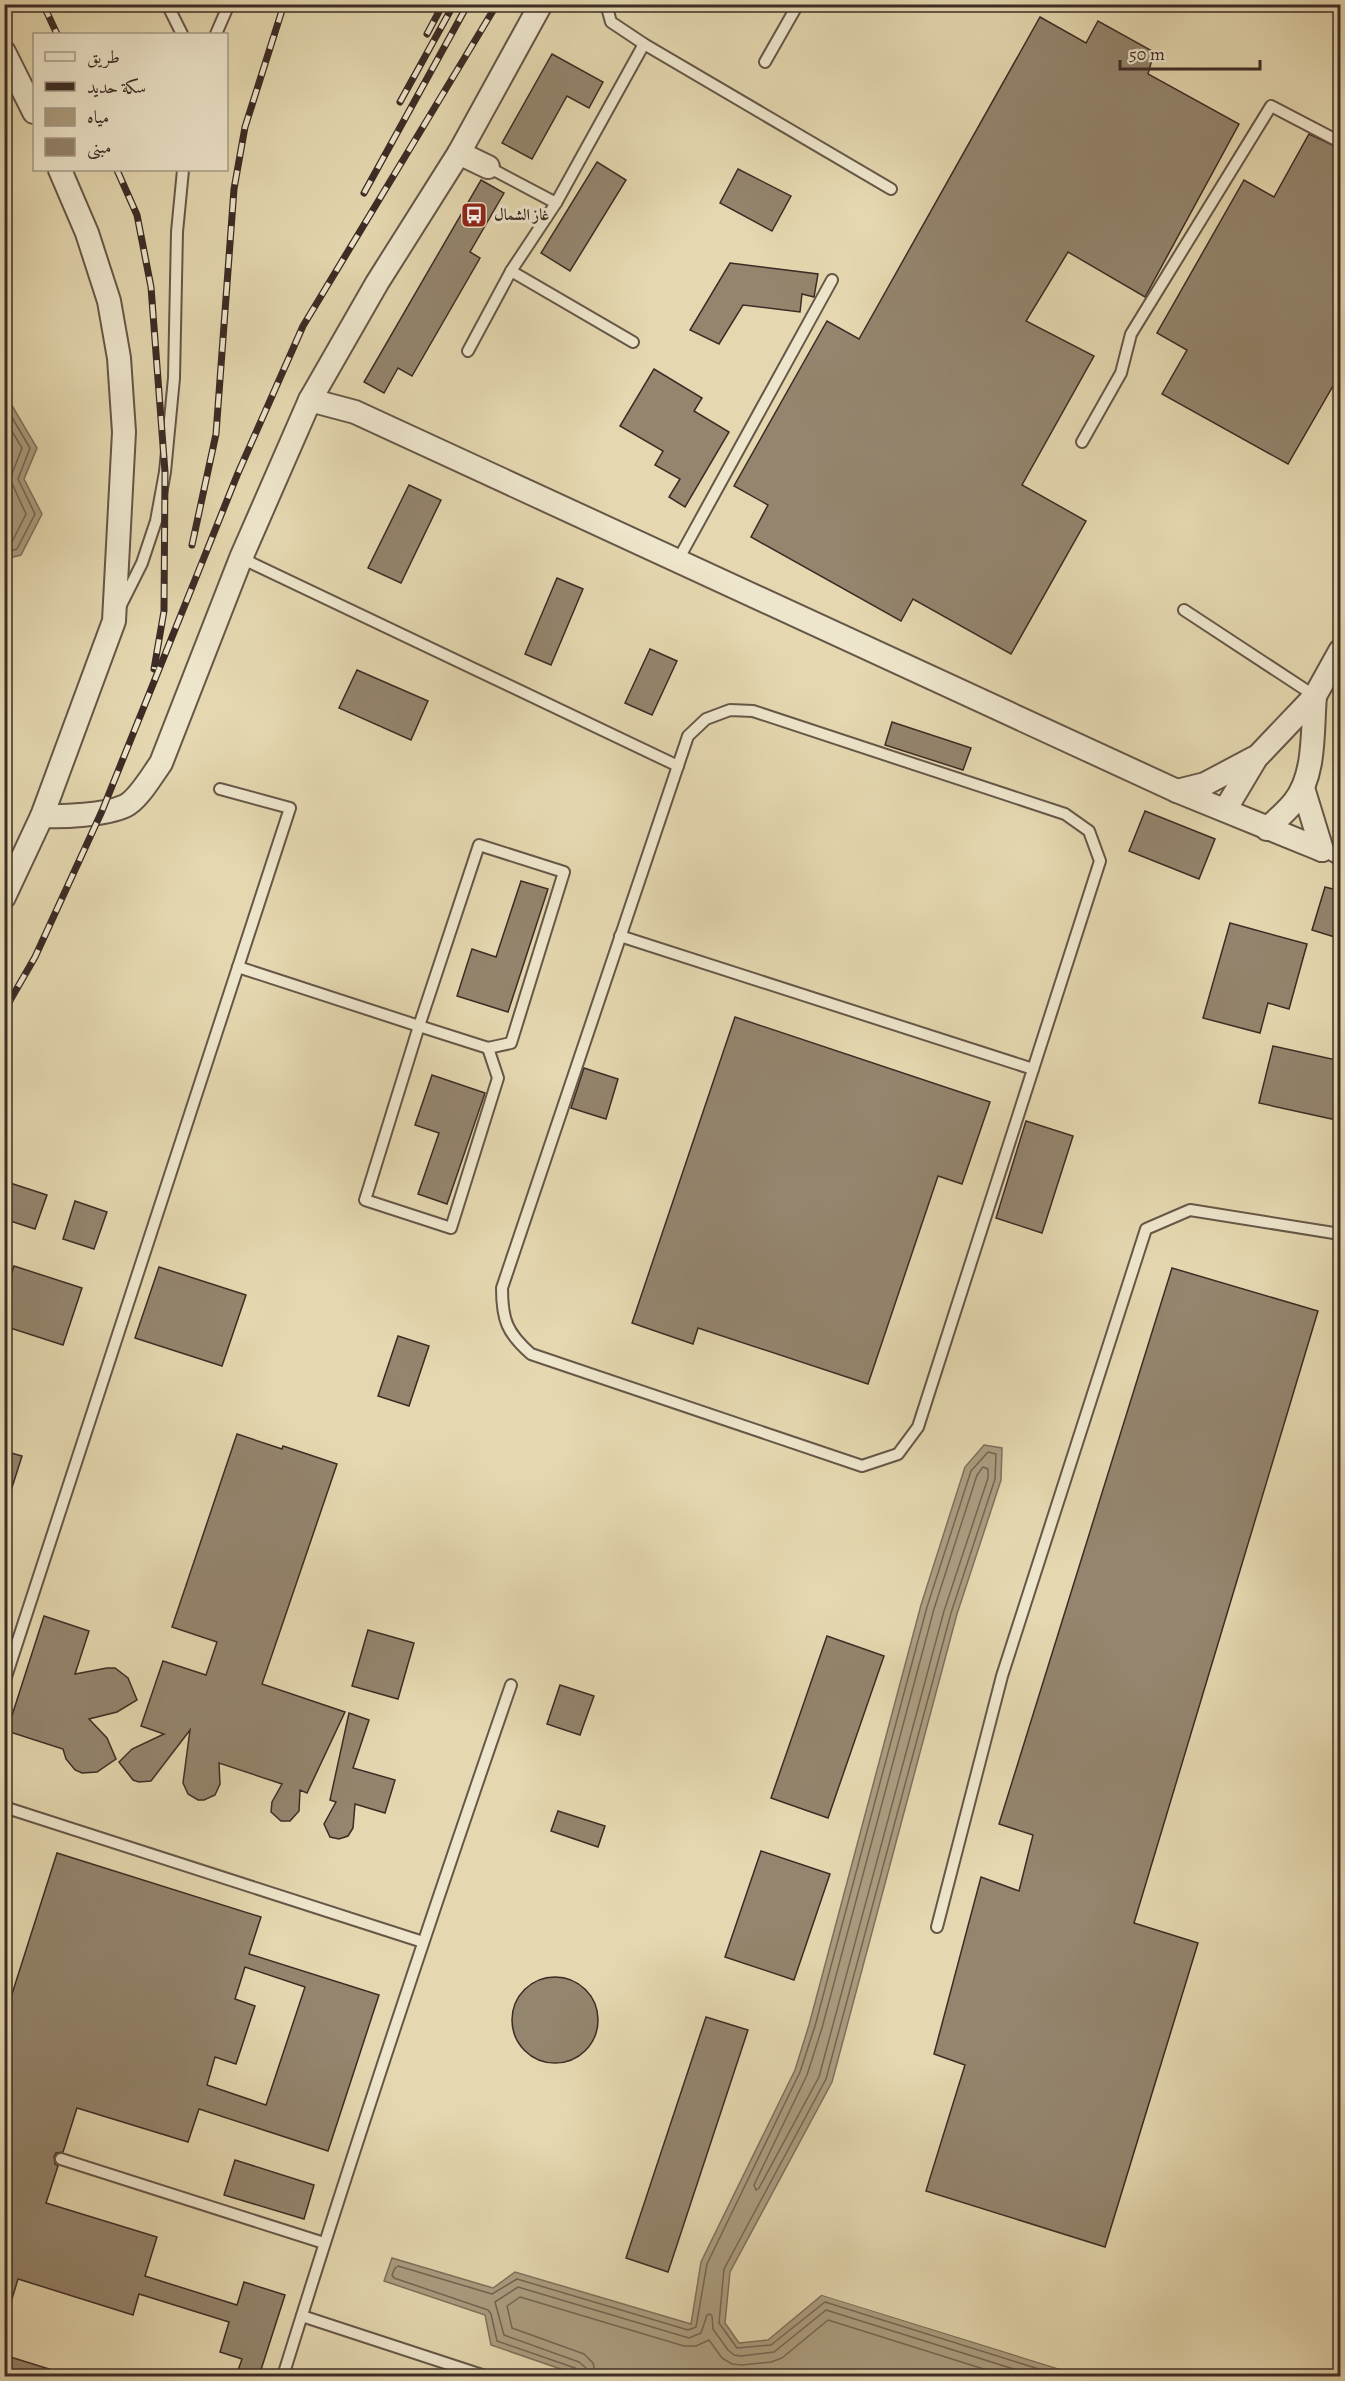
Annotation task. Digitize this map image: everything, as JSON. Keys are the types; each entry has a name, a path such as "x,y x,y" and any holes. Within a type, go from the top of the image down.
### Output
{"street":[{"path":"42,816 66,817 127,805 161,763 241,558 310,400 377,283 459,153 541,4"},
{"path":"4,52 33,110"},
{"path":"459,153 488,167"},
{"path":"4,897 42,816 114,621 124,432 119,358 109,301 87,233 60,171"},
{"path":"310,400 355,412 1177,791 1331,855"},
{"path":"1225,810 1256,758 1315,696 1341,651"},
{"path":"1267,829 1295,801 1303,788 1309,771 1315,696"},
{"path":"1177,791 1205,784 1256,758"},
{"path":"1303,788 1331,855"}],"lane":[{"path":"167,4 182,33"},
{"path":"216,33 229,4"},
{"path":"606,4 611,22 644,44 891,189"},
{"path":"765,62 798,4"},
{"path":"468,351 511,271 556,203 644,44"},
{"path":"1082,442 1121,373 1131,334 1271,106 1341,142"},
{"path":"488,167 556,203"},
{"path":"114,621 142,563 156,521 165,472 174,378 177,232 183,171"},
{"path":"511,271 633,342"},
{"path":"678,560 832,280"},
{"path":"241,558 678,766"},
{"path":"1184,610 1315,696"},
{"path":"730,710 753,711 1065,814 1089,831 1100,861 918,1427 898,1454 862,1466 531,1354 513,1338 502,1310 502,1288 620,936 688,736 706,719 730,710"},
{"path":"4,1683 290,808 220,789"},
{"path":"238,967 419,1026 488,1048 511,1043 564,872 479,845 419,1026 365,1200 451,1228 498,1078 488,1048"},
{"path":"620,936 1033,1069"},
{"path":"937,1927 1002,1676 1146,1229 1190,1210 1341,1234"},
{"path":"283,2376 324,2243 423,1942 511,1685"},
{"path":"4,1807 423,1942"},
{"path":"61,2159 324,2243"},
{"path":"302,2316 482,2376"}],"water":[{"path":"4,392 37,448 24,479 42,514 21,555 5,559"},
{"path":"984,1445 1002,1448 1001,1480 957,1614 832,2082 730,2272 725,2323 739,2343 768,2340 822,2295 1081,2376 581,2376 491,2345 485,2315 384,2281 392,2258 493,2288 515,2272 691,2324 701,2262 795,2070 921,1605 965,1467"}],"pier":[{"path":"823,2292 1082,2374 1084,2376 819,2294"}],"building":[{"path":"1040,17 1086,43 1098,21 1154,52 1148,74 1239,124 1145,297 1068,252 1026,321 1094,356 1022,485 1086,521 1011,654 913,599 901,621 751,537 768,505 734,486 827,321 859,339"},
{"path":"552,54 603,82 589,108 567,96 532,159 502,143"},
{"path":"1309,134 1341,149 1341,372 1288,464 1162,394 1187,350 1157,333 1244,180 1274,197"},
{"path":"597,162 626,180 570,271 541,253"},
{"path":"738,169 791,196 772,231 720,203"},
{"path":"481,180 504,193 470,252 480,258 412,376 398,368 384,393 364,382"},
{"path":"730,263 818,274 814,297 802,294 800,312 743,305 719,344 690,330"},
{"path":"654,369 702,398 694,411 729,432 685,507 669,497 680,479 655,465 663,451 620,426"},
{"path":"409,485 441,500 401,583 368,568"},
{"path":"557,578 583,589 551,665 525,654"},
{"path":"650,649 677,661 652,715 625,703"},
{"path":"357,670 428,701 411,740 339,708"},
{"path":"892,722 971,748 963,770 885,745"},
{"path":"1145,811 1215,839 1199,879 1129,851"},
{"path":"521,881 548,889 508,1012 457,996 472,949 496,957"},
{"path":"1325,887 1341,891 1341,939 1312,930"},
{"path":"1230,923 1307,944 1289,1009 1268,1003 1260,1033 1203,1018"},
{"path":"735,1017 990,1102 962,1184 938,1176 868,1384 698,1328 693,1344 632,1323"},
{"path":"1273,1046 1341,1061 1341,1121 1259,1103"},
{"path":"584,1068 618,1079 606,1119 571,1108"},
{"path":"432,1075 485,1093 447,1204 418,1194 439,1133 415,1125"},
{"path":"1026,1121 1073,1136 1042,1233 996,1218"},
{"path":"4,1181 47,1195 35,1229 4,1219"},
{"path":"75,1201 107,1212 94,1249 63,1239"},
{"path":"14,1266 82,1288 63,1345 4,1326 4,1296"},
{"path":"159,1267 246,1295 222,1366 135,1338"},
{"path":"1172,1268 1318,1311 1134,1923 1198,1943 1105,2247 926,2191 965,2065 934,2054 981,1877 1019,1891 1033,1835 999,1824"},
{"path":"398,1336 429,1346 409,1406 378,1396"},
{"path":"237,1434 337,1464 262,1684 345,1712 307,1793 300,1790 299,1811 290,1821 281,1821 271,1812 272,1802 282,1784 219,1763 220,1784 215,1795 198,1800 188,1794 183,1783 190,1730 151,1781 133,1780 119,1762 132,1749 164,1734 141,1726 163,1661 206,1675 217,1642 172,1627"},
{"path":"4,1451 22,1456 8,1500 4,1500"},
{"path":"44,1616 89,1631 75,1674 115,1668 128,1678 137,1700 117,1712 89,1719 107,1738 116,1759 97,1772 82,1773 75,1770 66,1759 63,1749 7,1731"},
{"path":"368,1630 414,1643 398,1699 352,1686"},
{"path":"827,1636 884,1656 828,1818 771,1798"},
{"path":"560,1685 594,1696 580,1735 547,1724"},
{"path":"349,1713 369,1720 353,1768 395,1780 385,1813 355,1804 353,1828 348,1836 339,1839 330,1837 324,1824 336,1802 330,1800"},
{"path":"558,1811 605,1826 598,1847 551,1831"},
{"path":"761,1851 830,1874 794,1980 725,1957"},
{"path":"57,1853 261,1917 249,1954 379,1995 328,2151 199,2109 188,2142 77,2108 63,2152 56,2153 54,2157 55,2164 58,2166 46,2203 157,2237 145,2276 237,2305 244,2282 285,2295 259,2376 236,2376 242,2359 220,2352 229,2322 139,2294 133,2315 18,2279 8,2312 4,2312 4,2019","holes":["245,1967 305,1987 266,2105 207,2085 215,2057 236,2064 255,2006 235,1999"]},
{"path":"555,1977 579,1984 591,1996 598,2020 591,2044 579,2056 555,2063 531,2056 519,2044 512,2020 519,1996 531,1984"},
{"path":"706,2017 748,2030 668,2272 626,2258"},
{"path":"235,2160 314,2185 304,2219 224,2195"},
{"path":"4,2355 62,2373 61,2376 4,2376"}],"railway":[{"path":"43,4 57,33"},
{"path":"192,545 216,434 234,189 245,127 284,4"},
{"path":"427,34 443,4"},
{"path":"400,102 454,4"},
{"path":"364,193 468,4"},
{"path":"4,1011 35,957 102,811 238,473 303,326 497,4"},
{"path":"117,171 137,215 151,287 165,472 164,611 154,669"}],"place":[{"name":"غاز الشمال","path":"474,215"}]}
